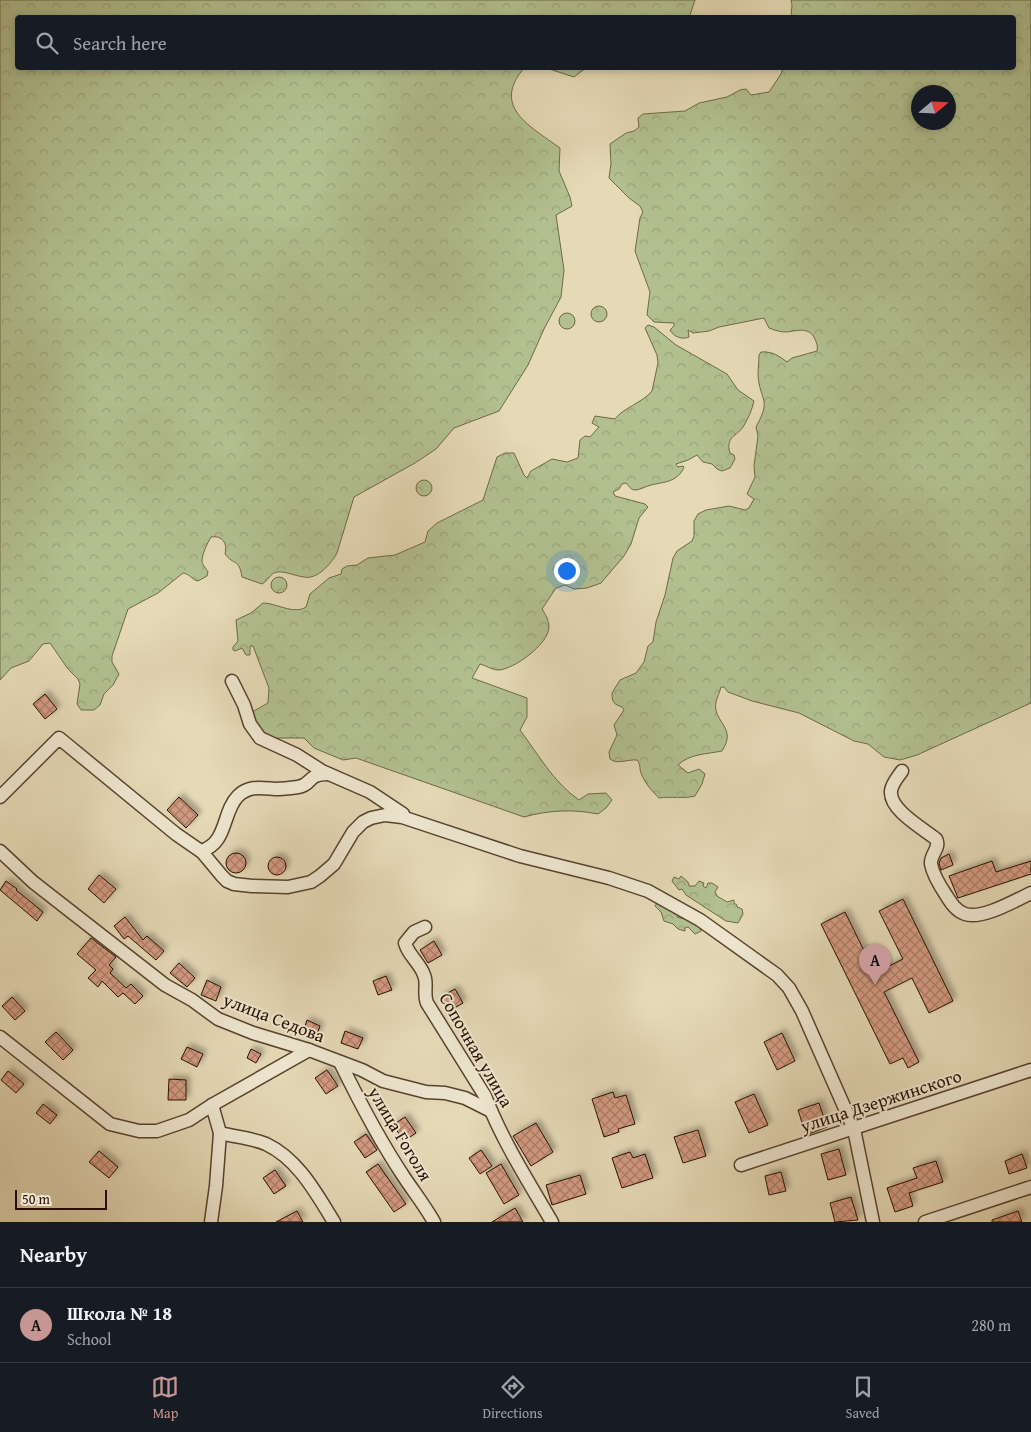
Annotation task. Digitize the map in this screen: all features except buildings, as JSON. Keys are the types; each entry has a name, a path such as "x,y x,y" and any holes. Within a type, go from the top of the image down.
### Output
{"street":[{"path":"232,681 250,724 258,735 270,744 296,755 328,774 370,792 396,810 421,823"},
{"path":"0,797 57,738 60,738 176,834 201,851 230,883 288,887 311,882 329,869 343,851 355,830 366,821 378,816 392,815 520,856 600,876 644,890 680,908 740,948 777,975 796,998 854,1129 873,1222"},
{"path":"902,771 892,785 891,796 907,817 936,839 938,846 931,859 932,866 943,891 957,910 968,915 978,914 995,909 1031,893"},
{"path":"201,851 208,849 214,844 226,824 234,801 245,790 300,787 313,776 328,774"},
{"name":"улица Седова","path":"0,851 33,882 165,984 192,1000 218,1019 253,1033 309,1050 362,1070 383,1081 426,1092 445,1093 464,1098 491,1111"},
{"name":"Сопочная улица","path":"425,928 412,934 406,941 406,947 424,975 426,983 424,994 428,1006 485,1096 518,1163 552,1222"},
{"path":"0,1037 110,1124 140,1131 157,1131 189,1120 309,1050"},
{"name":"улица Гоголя","path":"340,1062 353,1089 387,1148 434,1222"},
{"name":"улица Дзержинского","path":"741,1165 1031,1070"},
{"path":"211,1222 220,1133 212,1105"},
{"path":"220,1133 264,1144 284,1155 310,1182 334,1222"},
{"path":"926,1222 1031,1187"}],"green space":[{"path":"0,0 695,0 690,15 15,15 15,70 523,70 515,82 511,94 513,105 518,114 527,123 560,148 559,171 572,206 556,215 564,270 561,297 528,365 499,411 454,428 436,449 354,497 337,553 319,574 304,577 277,572 262,584 242,577 238,565 225,554 225,543 218,537 211,537 202,558 208,572 207,576 198,581 183,573 158,593 128,609 112,656 112,662 119,674 113,685 104,694 100,705 94,710 81,710 77,704 80,684 78,679 68,669 50,643 43,644 29,661 11,668 0,680"},
{"path":"791,0 1031,0 1031,703 917,755 900,760 884,757 868,744 854,741 799,713 752,701 728,692 724,687 721,687 716,702 716,709 727,736 722,751 693,757 682,761 678,765 688,773 699,769 705,774 695,796 659,798 644,780 637,760 619,762 610,759 609,752 617,735 614,725 624,710 614,703 612,693 620,680 636,673 644,662 648,646 653,642 656,622 665,595 673,558 677,551 692,541 694,521 698,514 706,510 729,506 745,510 749,508 754,499 747,494 755,477 754,466 758,436 756,427 761,418 764,405 758,375 759,355 761,352 769,352 787,362 792,358 817,351 817,346 815,339 809,332 802,330 782,332 775,330 769,328 764,318 719,327 709,331 693,333 688,330 689,337 684,338 676,336 670,330 674,323 654,322 647,315 650,292 635,251 640,218 643,212 640,206 609,178 611,164 610,144 639,127 638,118 643,114 685,111 699,103 727,97 740,90 746,89 751,95 769,92 782,70 1016,70 1016,15 791,15"},
{"path":"552,70 583,70 574,77"},
{"path":"599,306 605,308 607,314 605,320 599,322 593,320 591,314 593,308"},
{"path":"567,313 573,315 575,321 573,327 567,329 561,327 559,321 561,315"},
{"path":"648,325 654,327 676,345 727,374 738,390 754,401 745,424 732,437 729,443 730,453 734,455 735,459 730,468 722,471 712,464 703,462 697,455 676,464 678,467 684,467 678,476 670,481 635,490 631,489 626,483 622,484 619,489 613,492 615,496 645,504 648,507 639,518 631,544 624,556 601,583 587,588 574,589 565,585 556,588 542,609 549,627 547,634 537,648 529,655 504,669 496,670 480,664 472,678 527,698 527,717 520,730 540,758 554,777 579,800 588,794 606,793 612,800 606,808 598,814 561,811 524,817 356,758 343,760 314,748 304,738 273,738 256,732 252,712 268,703 269,688 253,646 250,646 250,655 246,655 242,648 233,650 238,641 236,620 251,613 263,603 296,610 306,607 310,594 329,578 341,574 342,569 347,566 357,565 368,558 395,555 425,542 428,531 437,523 483,500 497,457 505,453 514,453 527,478 531,471 552,459 567,462 578,458 580,440 585,436 590,437 599,427 592,423 595,416 615,419 652,391 658,363 657,355 645,328"},
{"path":"424,480 432,488 424,496 416,488"},
{"path":"279,577 287,585 279,593 271,585"},
{"path":"681,876 688,882 689,886 695,886 699,881 704,883 703,886 706,888 708,883 712,883 718,887 715,892 717,896 727,902 734,900 737,907 742,909 743,914 738,923 726,921 686,895 682,889 679,890 672,881 674,877 679,879"},
{"path":"657,903 678,914 677,917 688,920 700,927 701,931 695,934 688,927 685,928 685,931 664,921 661,912 655,906"}],"place":[{"name":"Школа № 18","path":"875,985"}]}
